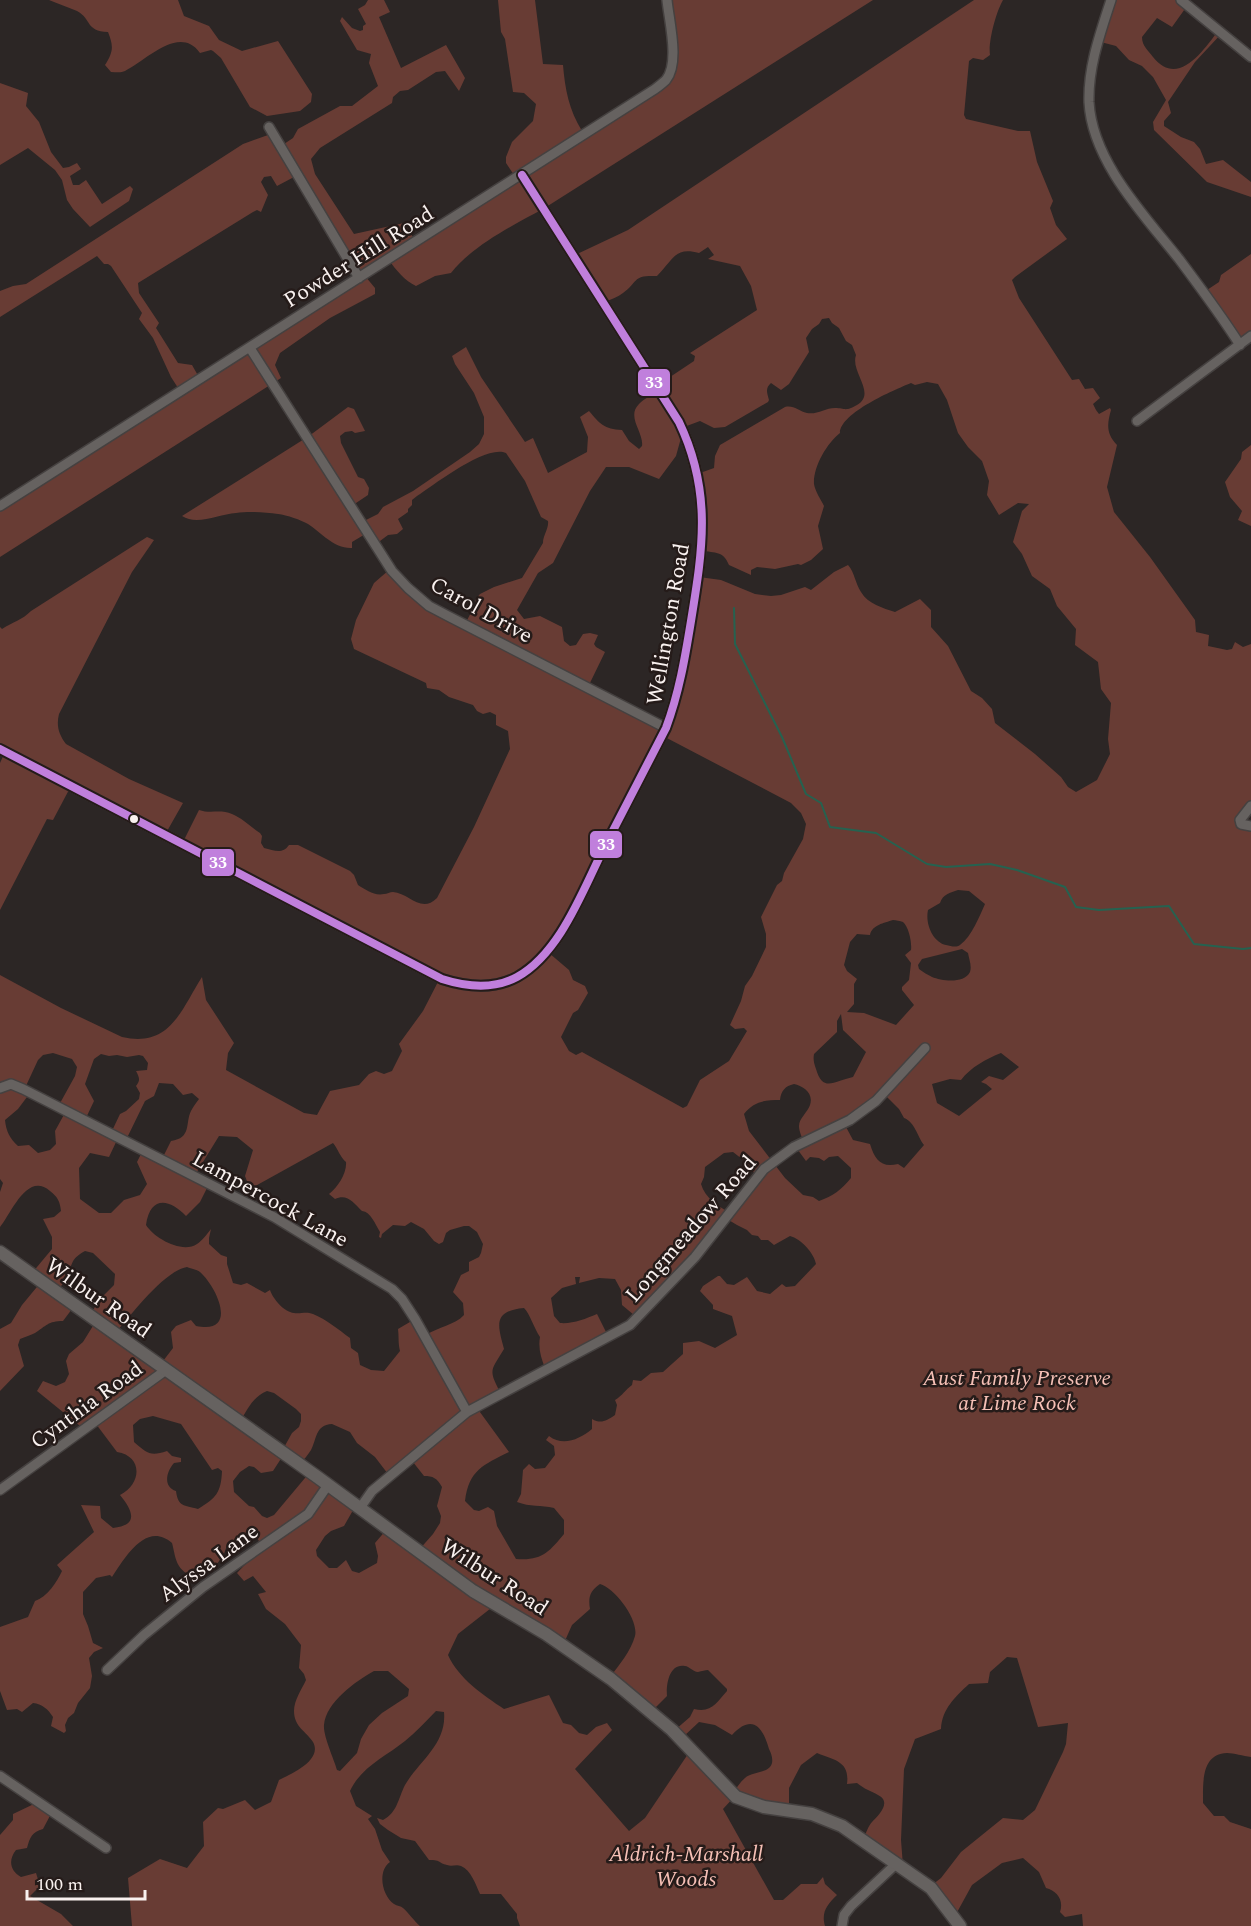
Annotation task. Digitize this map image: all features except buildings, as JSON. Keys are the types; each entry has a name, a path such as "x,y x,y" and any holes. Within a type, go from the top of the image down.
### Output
{"street":[{"name":"Powder Hill Road","path":"0,506 635,103 667,79 672,69 673,53 667,0"},
{"path":"1111,0 1091,70 1089,104 1095,132 1108,164 1213,303 1240,345"},
{"path":"1181,0 1251,57"},
{"path":"269,127 359,278"},
{"name":"Wellington Road","path":"0,749 442,979 471,986 502,983 516,978 540,960 564,928 666,728 676,703 698,573 703,526 698,475 689,444 679,422 522,175"},
{"path":"1137,421 1251,336"},
{"name":"Carol Drive","path":"250,348 392,571 408,588 429,606 666,728"},
{"path":"1251,806 1240,820 1241,824 1251,826"},
{"name":"Longmeadow Road","path":"360,1508 372,1491 467,1412 630,1325 695,1257 764,1169 794,1147 850,1120 876,1101 925,1048"},
{"name":"Lampercock Lane","path":"0,1088 11,1084 22,1089 253,1206 392,1289 402,1299 415,1319 467,1412"},
{"name":"Wilbur Road","path":"0,1252 360,1508 473,1592 579,1655 672,1730 736,1797 755,1805 795,1811 828,1820 852,1832 931,1887 960,1926"},
{"name":"Cynthia Road","path":"0,1490 166,1370"},
{"name":"Alyssa Lane","path":"107,1670 144,1635 203,1587 308,1514 328,1485"},
{"path":"0,1776 106,1848"},
{"path":"842,1926 844,1915 850,1906 896,1864"}],"green space":[{"path":"49,0 178,0 184,16 209,26 219,40 242,51 278,41 312,94 311,102 300,111 267,116 250,107 221,58 213,51 200,53 192,45 182,42 162,47 125,71 111,72 105,65 112,49 108,32 92,27 77,11"},
{"path":"368,0 384,0 390,12 379,17 401,68 446,45 465,78 459,91 445,71 436,72 408,90 400,91 393,97 392,103 320,148 311,159 315,174 354,234 404,223 416,242 516,178 506,163 506,157 512,142 533,121 536,104 524,93 513,92 505,39 501,32 498,0 535,0 543,64 563,65 568,99 582,131 657,87 673,66 668,0 873,0 543,209 494,237 470,254 451,273 435,276 416,286 401,275 388,259 365,276 375,288 375,294 330,318 280,353 275,365 281,378 0,557 0,506 180,391 153,338 139,319 142,313 111,266 104,264 97,256 0,317 0,291 26,284 243,144 268,135 278,148 293,138 298,129 340,106 352,106 378,86 369,63 371,54 357,50 340,21 342,17 352,28 363,30 366,24 358,9","holes":["271,176 277,186 294,177 357,279 200,379 192,365 178,363 156,328 159,323 139,293 138,283 253,212 257,210 261,212 268,195 261,182 264,177"]},
{"path":"974,0 1003,0 993,27 990,55 983,60 973,58 969,61 964,115 966,119 1018,131 1030,131 1037,162 1053,201 1050,208 1056,225 1067,239 1012,280 1019,298 1072,380 1079,379 1085,389 1093,388 1100,398 1093,404 1099,414 1110,408 1111,410 1108,429 1117,445 1107,487 1114,512 1150,557 1195,620 1196,632 1209,635 1208,646 1227,650 1232,649 1235,642 1243,647 1251,644 1251,806 1247,810 1246,826 1251,831 1251,1757 1227,1753 1213,1758 1208,1763 1204,1777 1203,1803 1214,1816 1224,1816 1230,1822 1251,1829 1251,1926 1083,1926 1082,1914 1065,1917 1060,1912 1059,1897 1046,1888 1039,1872 1023,1858 1002,1863 972,1885 955,1916 932,1885 941,1878 961,1852 1003,1818 1023,1820 1035,1810 1066,1744 1068,1723 1038,1727 1017,1658 1007,1657 990,1672 988,1683 969,1684 947,1709 941,1729 915,1739 904,1769 901,1840 903,1866 863,1839 883,1808 882,1798 857,1783 847,1784 846,1770 840,1762 817,1753 801,1765 789,1788 789,1809 735,1796 723,1809 774,1900 783,1900 801,1884 817,1884 823,1877 825,1884 837,1895 826,1909 825,1926 520,1926 517,1914 501,1894 480,1894 473,1878 465,1868 429,1860 415,1841 401,1838 380,1824 377,1818 383,1820 391,1814 405,1785 437,1743 444,1723 444,1712 436,1711 405,1741 360,1775 350,1791 356,1806 372,1816 368,1819 390,1862 383,1871 382,1877 386,1895 394,1904 405,1909 420,1926 132,1926 128,1878 160,1859 187,1868 204,1846 203,1822 218,1808 223,1809 245,1800 255,1810 271,1802 279,1780 304,1766 314,1755 313,1742 298,1725 294,1711 298,1695 306,1680 299,1668 301,1645 285,1624 266,1609 258,1594 266,1592 253,1576 244,1581 237,1573 257,1552 259,1541 257,1538 244,1536 228,1542 223,1556 216,1565 206,1572 194,1575 179,1566 172,1543 162,1537 153,1536 145,1539 129,1552 112,1577 110,1575 96,1578 83,1592 83,1614 93,1643 103,1648 94,1652 89,1658 92,1676 90,1688 78,1703 74,1713 68,1718 64,1733 51,1726 53,1717 39,1704 33,1703 22,1712 17,1709 7,1710 0,1691 0,1627 28,1617 35,1601 47,1593 60,1575 62,1571 57,1565 94,1532 81,1505 100,1506 101,1518 113,1528 127,1524 131,1516 128,1506 120,1495 136,1478 136,1471 132,1459 117,1452 96,1424 85,1430 37,1391 43,1381 56,1386 65,1382 69,1374 66,1361 69,1354 83,1342 96,1321 91,1313 114,1285 115,1274 93,1253 85,1251 75,1259 57,1292 75,1305 63,1321 50,1323 20,1339 18,1345 24,1366 0,1391 0,1329 11,1323 41,1282 32,1273 52,1249 52,1237 43,1219 54,1217 61,1211 53,1193 42,1186 34,1186 20,1197 0,1227 0,1192 3,1183 0,1179 0,975 122,1037 138,1039 152,1037 163,1032 172,1024 202,977 206,1000 234,1043 228,1053 226,1070 304,1113 317,1115 330,1091 359,1085 369,1074 376,1071 384,1074 392,1071 402,1051 399,1044 423,1011 440,978 183,842 199,810 228,813 260,833 264,848 281,851 289,845 298,845 350,871 358,885 370,892 399,893 426,904 437,898 474,827 510,749 508,731 496,725 496,715 490,712 483,714 473,705 449,697 439,690 427,688 426,683 354,649 351,639 356,620 374,583 389,570 410,590 465,624 480,594 522,578 543,543 548,524 548,521 541,517 525,481 506,453 497,452 486,454 460,467 417,496 412,500 408,512 398,519 403,529 397,534 388,535 376,544 367,533 352,542 352,548 346,548 328,540 305,522 278,514 241,512 194,520 182,516 309,436 348,407 354,409 365,431 345,432 340,436 341,443 358,477 364,479 369,488 368,495 353,505 362,522 378,514 383,507 413,491 479,444 484,434 484,417 474,393 452,356 466,347 481,377 525,442 533,438 548,473 587,452 588,437 580,417 589,411 603,425 622,430 629,441 639,449 642,441 634,414 639,404 660,391 658,385 694,361 695,356 690,353 757,310 751,286 740,266 708,259 714,255 708,247 699,253 685,251 679,253 657,276 639,278 621,294 605,302 575,255 628,230","holes":["829,318 839,328 846,341 852,345 856,355 856,368 864,388 862,400 850,408 831,408 814,413 807,413 794,407 785,407 720,445 715,456 714,468 700,473 701,550 721,555 729,565 751,575 751,570 757,567 775,569 801,565 811,560 823,549 818,526 824,506 815,487 814,477 822,456 840,433 842,425 858,410 903,386 927,382 938,384 947,400 958,433 982,461 989,481 987,495 999,515 1018,503 1029,504 1022,511 1013,542 1022,554 1032,576 1050,589 1057,606 1076,629 1075,645 1098,662 1101,689 1111,703 1108,739 1110,754 1097,780 1076,792 1068,787 1061,777 1035,754 995,723 992,709 982,698 971,691 948,646 931,627 931,610 920,599 895,612 876,605 861,592 848,565 834,572 811,590 805,587 771,596 755,594 721,580 699,577 666,727 588,687 605,652 594,644 598,635 583,634 576,645 570,646 564,641 562,627 540,616 524,619 517,610 538,573 553,563 590,491 606,467 629,467 659,479 676,456 684,427 700,421 714,428 725,427 768,402 767,389 771,383 781,390 789,384 809,352 806,338 822,319","663,736 791,803 801,813 806,824 803,839 761,917 766,934 766,947 745,986 730,1025 735,1029 744,1028 747,1031 729,1061 700,1080 687,1106 683,1108 582,1052 576,1055 569,1051 561,1037 573,1013 578,1010 588,993 585,986 573,980 569,970 549,953","958,890 969,891 985,904 972,932 957,946 946,945 937,940 931,932 927,915 928,910 950,893","893,920 903,922 910,939 911,950 905,955 911,963 909,980 902,990 914,1005 896,1025 864,1013 847,1012 854,1004 854,984 857,979 847,971 844,965 850,942 857,934 870,935 873,929","962,949 968,953 971,970 967,976 958,980 941,980 919,969 918,965 922,959","841,1014 843,1030 866,1052 853,1077 830,1084 826,1083 822,1081 814,1063 814,1054 837,1032 837,1021","53,1053 72,1059 77,1067 75,1076 59,1105 66,1111 55,1131 56,1144 50,1150 38,1153 29,1145 18,1146 7,1131 5,1120 18,1109 30,1093 25,1088 38,1060 43,1055","1001,1053 1019,1067 1003,1080 989,1076 981,1082 992,1089 959,1116 937,1103 932,1084 950,1079 961,1080 979,1064","101,1054 143,1056 148,1063 147,1070 136,1071 139,1078 136,1086 140,1093 139,1099 120,1114 111,1133 85,1120 94,1101 85,1084 94,1059","159,1083 173,1084 183,1095 192,1093 199,1099 191,1111 185,1133 182,1137 171,1141 162,1159 143,1150 137,1162 147,1184 140,1195 124,1200 111,1213 99,1213 80,1199 79,1168 90,1153 109,1157 118,1138 126,1140 145,1101 154,1096","794,1084 801,1086 810,1097 809,1108 799,1123 803,1141 795,1146 806,1161 810,1157 824,1161 829,1157 838,1156 851,1168 851,1178 844,1186 833,1195 819,1201 803,1195 785,1178 749,1131 744,1114 760,1102 780,1100 784,1089","885,1095 911,1123 924,1145 904,1168 898,1164 887,1165 879,1162 870,1144 853,1140 846,1127","219,1136 237,1137 253,1150 245,1176 250,1189 333,1143 346,1162 346,1166 341,1180 329,1194 335,1199 347,1198 368,1214 380,1232 379,1237 381,1238 382,1234 393,1225 405,1226 411,1222 424,1229 439,1244 443,1242 446,1233 450,1230 469,1226 477,1232 483,1244 479,1257 469,1262 469,1271 461,1275 453,1292 463,1303 464,1315 426,1335 415,1319 398,1329 400,1351 384,1371 371,1370 360,1365 358,1353 351,1348 350,1338 328,1322 310,1313 294,1313 286,1310 276,1301 270,1290 265,1293 247,1283 241,1285 233,1283 227,1257 221,1255 209,1244 211,1229 197,1244 184,1247 176,1246 155,1235 146,1225 152,1209 161,1203 173,1206 186,1216 200,1202 209,1184 195,1175","733,1152 757,1176 730,1213 709,1197 701,1184 705,1167 724,1153","727,1219 752,1235 758,1236 761,1240 768,1240 774,1245 790,1236 794,1238 810,1251 816,1264 795,1286 786,1287 782,1284 770,1294 757,1291 747,1277 734,1285 727,1284 718,1276 703,1286 700,1291 713,1305 713,1309 732,1316 737,1335 715,1348 699,1341 683,1343 683,1354 663,1372 651,1373 641,1381 633,1380 632,1385 615,1400 617,1405 615,1415 604,1421 592,1419 592,1429 571,1440 560,1441 549,1436 546,1440 554,1446 555,1455 545,1468 535,1469 529,1464 523,1470 521,1494 517,1502 554,1508 564,1520 564,1534 554,1546 539,1557 516,1559 497,1526 494,1511 488,1507 479,1511 474,1510 465,1501 474,1475 485,1465 509,1452 477,1408 500,1392 493,1374 494,1366 504,1349 499,1327 500,1321 507,1312 524,1308 540,1337 540,1353 545,1368 609,1338 597,1314 574,1322 560,1323 554,1316 551,1298 562,1288 576,1284 575,1277 580,1277 579,1283 599,1278 615,1279 621,1290 622,1305 634,1315","187,1267 194,1269 200,1272 213,1288 221,1308 221,1317 217,1323 209,1327 196,1326 191,1320 176,1326 171,1332 173,1348 160,1365 117,1331 149,1294 178,1270","267,1391 274,1393 301,1414 299,1427 292,1433 282,1451 241,1420 255,1399","153,1416 181,1424 212,1470 218,1468 222,1471 219,1490 209,1502 198,1509 180,1503 176,1491 169,1486 167,1479 171,1467 174,1463 181,1462 181,1458 172,1456 167,1451 149,1453 134,1442 133,1425 140,1419","332,1424 350,1432 357,1443 375,1457 388,1474 409,1457 424,1476 438,1481 442,1487 437,1506 441,1516 440,1523 418,1551 387,1529 375,1543 377,1563 359,1573 352,1571 346,1560 337,1568 329,1568 317,1556 316,1550 325,1536 344,1526 356,1505 310,1472 274,1515 267,1518 234,1492 233,1481 249,1466 261,1473 273,1471 284,1454 301,1463 311,1450 317,1433 322,1427","600,1584 606,1587 625,1606 635,1629 631,1647 610,1677 653,1710 667,1696 668,1681 675,1668 687,1666 698,1672 708,1670 727,1691 709,1708 694,1709 690,1717 675,1730 683,1737 699,1722 715,1725 732,1735 739,1728 751,1724 764,1734 771,1754 770,1767 748,1776 733,1792 688,1754 645,1818 629,1831 575,1769 612,1730 607,1723 596,1727 587,1735 579,1733 571,1725 563,1723 549,1695 504,1709 465,1679 448,1655 458,1634 495,1605 564,1643 572,1625 590,1609 590,1595","374,1671 388,1671 409,1689 408,1696 382,1713 369,1725 361,1739 357,1753 340,1771 337,1770 329,1748 324,1725 330,1708 343,1693"]},
{"path":"1110,0 1182,0 1187,6 1172,27 1157,18 1142,37 1144,45 1153,57 1162,66 1172,69 1181,68 1189,63 1218,31 1222,33 1195,62 1168,102 1171,113 1164,121 1164,126 1194,142 1200,149 1206,164 1223,160 1251,182 1251,197 1207,182 1154,130 1153,122 1166,100 1153,77 1142,66 1129,60 1116,46 1097,41"},
{"path":"0,83 28,93 26,106 39,122 51,152 63,168 77,163 81,169 70,176 73,185 79,185 86,180 102,204 130,186 133,189 129,201 90,227 67,200 62,180 55,170 28,148 0,165"},
{"path":"1251,254 1251,332 1236,338 1204,292 1219,282 1221,275"},
{"path":"1251,445 1251,526 1238,520 1242,511 1230,497 1225,482 1241,459 1242,452"},
{"path":"147,537 154,540 132,572 59,714 58,726 66,744 129,779 183,803 166,833 71,786 53,820 47,819 0,910 0,763 5,752 0,749 0,627 2,629 21,619"},
{"path":"36,1803 52,1812 43,1829 32,1835 27,1848 16,1850 11,1865 14,1872 21,1877 36,1873 40,1886 30,1896 61,1914 73,1926 0,1926 0,1835 13,1820 13,1814"}],"waterway":[{"path":"734,608 735,644 782,737 806,794 821,803 830,827 876,833 927,864 946,867 990,864 1017,870 1065,887 1076,907 1099,910 1169,906 1194,944 1251,948"}],"transit line":[{"name":"33","path":"0,749 442,979 480,986 499,984 517,977 546,953 578,902 671,715 686,648 699,569 702,520 696,472 679,422 522,175"}],"park label":[{"name":"Aust Family Preserve at Lime Rock","path":"1017,1390"},
{"name":"Aldrich-Marshall Woods","path":"686,1866"}]}
